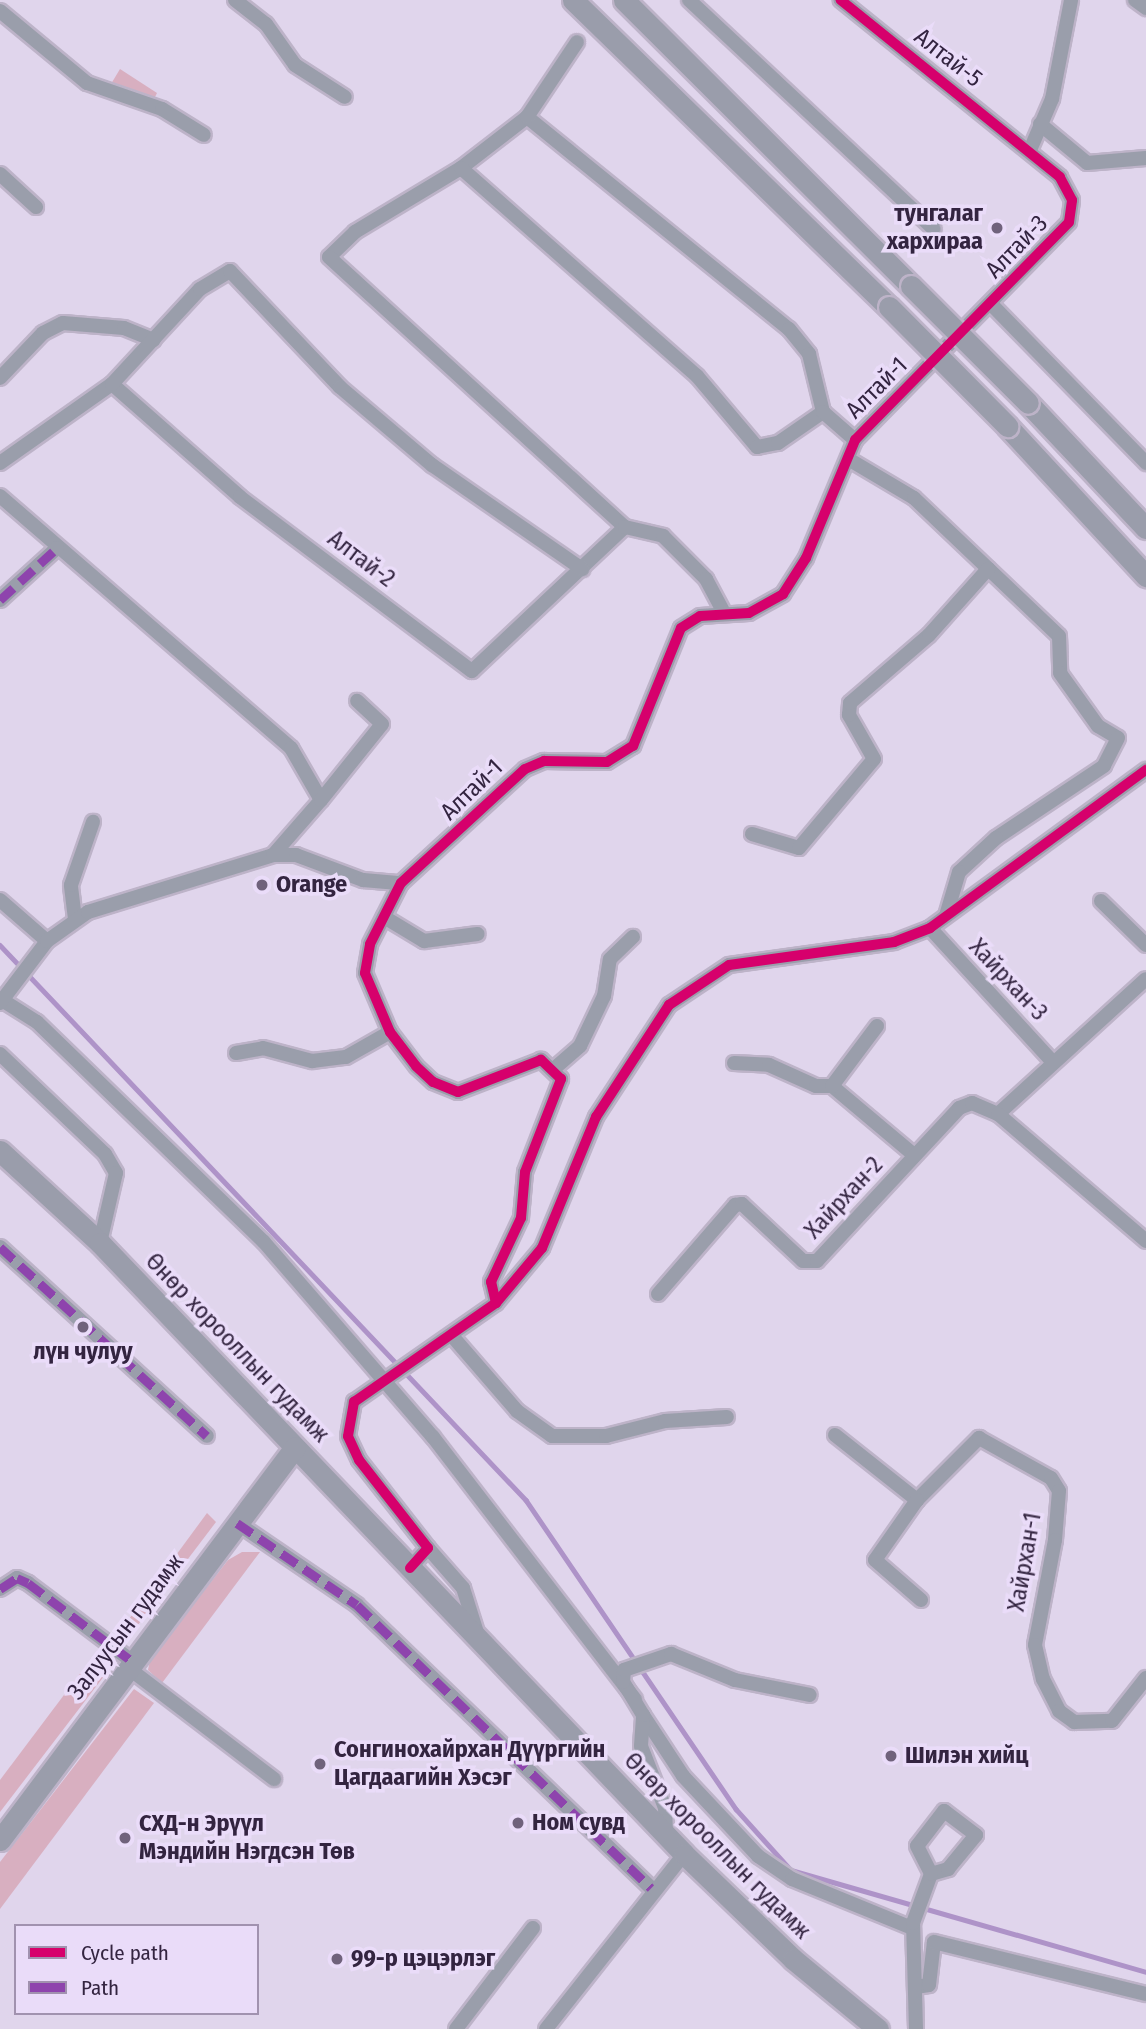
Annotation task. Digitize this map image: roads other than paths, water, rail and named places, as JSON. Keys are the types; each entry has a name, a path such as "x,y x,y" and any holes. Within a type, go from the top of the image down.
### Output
{"main road":[{"path":"573,0 889,307 1007,426 1146,576"},
{"path":"624,0 1028,403 1146,528"},
{"name":"Өнөр хорооллын гудамж","path":"0,1151 100,1243 684,1854 793,1959 878,2029"},
{"name":"Залуусын гудамж","path":"0,1840 295,1447"}],"street":[{"path":"235,0 266,24 295,65 345,97"},
{"path":"689,0 934,229"},
{"name":"Алтай-5","path":"841,0 1030,150"},
{"path":"1030,150 1058,75 1071,0"},
{"path":"1135,0 1146,8"},
{"path":"0,11 87,83 162,110 204,135"},
{"path":"577,41 527,117 461,168 376,217 329,257 625,527 663,536 706,579 724,613"},
{"path":"527,117 789,329 809,354 823,412 855,440"},
{"path":"1040,124 1087,163 1146,158"},
{"name":"Алтай-3","path":"1030,150 1060,177 1072,200 1069,222 992,305 1146,463"},
{"path":"461,168 697,376 757,447 778,443 823,412"},
{"path":"0,174 37,207"},
{"path":"0,463 112,384 200,289 230,271 340,387 432,465 582,569"},
{"name":"Алтай-1","path":"556,1067 541,1060 450,1090 423,1073 390,1031 365,973 384,917 401,883 524,769 544,761 607,762 633,746 681,628 724,613 749,613 783,594 850,460 855,440 992,305"},
{"path":"0,378 43,333 62,323 124,328 153,340"},
{"name":"Алтай-2","path":"112,384 240,497 472,671 625,527"},
{"name":"Алтай-1","path":"850,460 914,498 1059,636 1060,673 1098,726 1118,738 1117,749 1104,766 996,838 959,873 946,916"},
{"path":"0,496 291,748 321,800"},
{"path":"0,600 57,548"},
{"path":"752,834 799,848 874,759 849,715 850,703 929,635 988,569"},
{"path":"273,855 382,724 357,701"},
{"path":"479,1642 463,1588 428,1548 348,1436 354,1402 381,1378 453,1338 496,1303 542,1248 596,1117 633,1052 685,990 729,965 894,942 930,928 1146,770"},
{"path":"75,919 72,877 93,822"},
{"path":"401,883 363,880 296,855 273,855 75,919 47,941 3,999 37,1023 209,1186 433,1437 635,1699"},
{"path":"0,900 47,941"},
{"path":"1101,901 1146,945"},
{"path":"384,917 424,941 478,934"},
{"name":"Хайрхан-3","path":"930,928 1053,1062"},
{"path":"496,1303 491,1282 522,1218 526,1172 561,1079 556,1067 580,1046 604,996 610,959 633,937"},
{"path":"999,1114 1146,979"},
{"path":"832,1086 877,1026"},
{"path":"236,1053 263,1048 312,1061 346,1057 390,1031"},
{"path":"0,1054 105,1154 116,1173 100,1243"},
{"name":"Хайрхан-2","path":"734,1063 769,1065 816,1086 832,1086 914,1155"},
{"name":"Хайрхан-2","path":"658,1294 735,1205 742,1204 803,1261 817,1261 959,1108 972,1103 999,1114 1146,1241"},
{"path":"0,1247 207,1436"},
{"path":"453,1338 517,1412 552,1436 580,1439 665,1421 727,1417"},
{"path":"835,1435 917,1500"},
{"name":"Хайрхан-1","path":"921,1600 875,1560 917,1500 979,1438 1051,1478 1059,1491 1055,1540 1035,1645 1043,1679 1059,1711 1074,1722 1112,1721 1146,1678"},
{"path":"237,1523 357,1605 651,1888"},
{"path":"410,1568 428,1548"},
{"path":"0,1589 17,1578 28,1583 274,1779"},
{"path":"810,1695 736,1680 671,1654 655,1656 630,1665 621,1676 683,1776 758,1856 792,1879 913,1925"},
{"path":"643,1715 641,1746 665,1808 666,1835"},
{"path":"916,2029 913,1925 929,1880 917,1846 944,1811 976,1835 948,1869 929,1880"},
{"path":"546,2029 651,1888 684,1854"},
{"path":"456,2029 533,1928"},
{"path":"916,1987 929,1985 929,1946 934,1942 1146,1994"}],"waterway":[{"path":"0,945 526,1500 736,1809 791,1870 1146,1972"}],"place":[{"name":"тунгалаг хархираа","path":"997,228"},
{"name":"Orange","path":"262,885"},
{"name":"лүн чулуу","path":"83,1327"},
{"name":"Шилэн хийц","path":"891,1756"},
{"name":"Сонгинохайрхан Дүүргийн Цагдаагийн Хэсэг","path":"320,1764"},
{"name":"Ном сувд","path":"518,1823"},
{"name":"СХД-н Эрүүл Мэндийн Нэгдсэн Төв","path":"125,1838"},
{"name":"99-р цэцэрлэг","path":"337,1959"}]}
